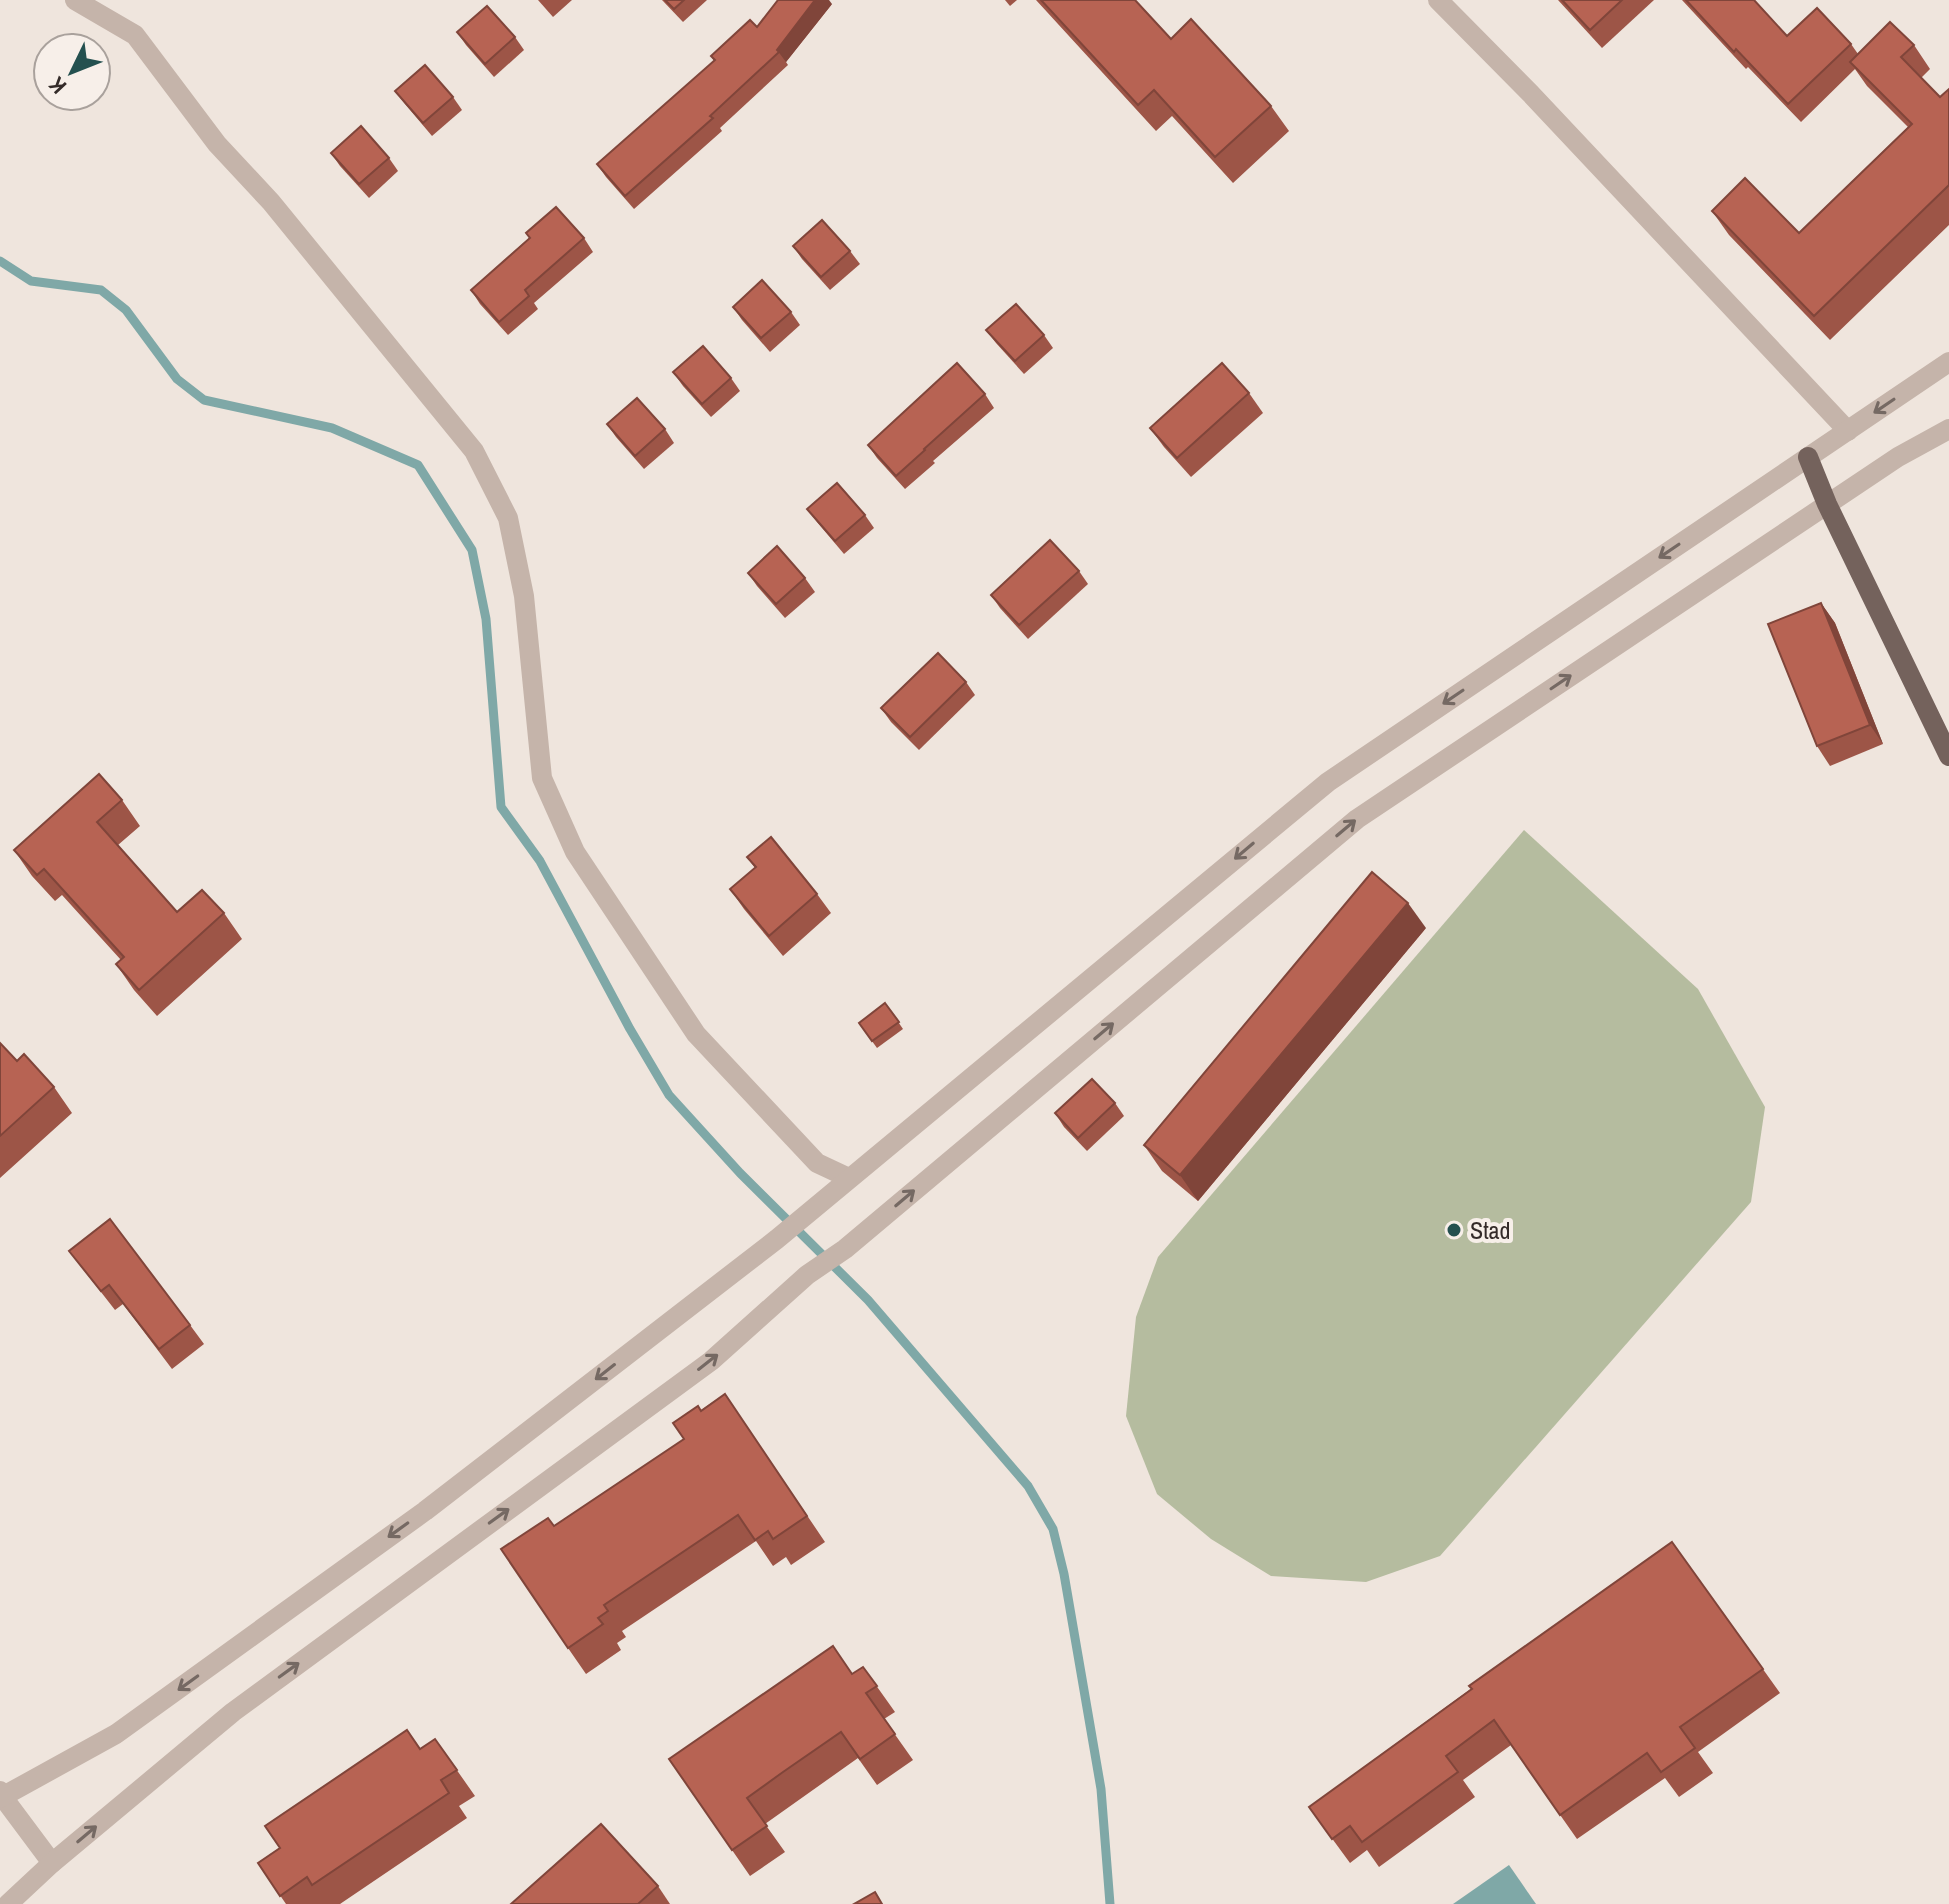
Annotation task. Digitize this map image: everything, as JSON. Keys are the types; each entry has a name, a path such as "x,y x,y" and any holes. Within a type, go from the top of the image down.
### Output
{"main road":[{"path":"1808,457 1827,504 1949,756"}],"street":[{"path":"75,0 135,35 217,144 271,202 474,451 508,518 524,596 542,778 575,852 696,1034 817,1163 849,1178"},
{"path":"1438,0 1531,94 1848,431"},
{"path":"52,1863 1,1795 116,1734 425,1511 777,1239 1328,782 1949,362"},
{"path":"8,1904 52,1863 233,1712 711,1361 807,1275 845,1249 1357,819 1898,457 1949,429"}],"green space":[{"name":"Stad","path":"1524,830 1698,989 1765,1107 1751,1202 1440,1556 1366,1582 1271,1576 1211,1539 1157,1494 1126,1416 1136,1317 1158,1257"}],"water":[{"path":"1509,1865 1536,1904 1453,1904"}],"building":[{"path":"665,0 684,0 674,9"},
{"path":"778,0 815,0 777,50 779,52 710,116 713,118 625,196 597,164 715,60 711,56 750,20 757,27"},
{"path":"1041,0 1135,0 1171,39 1191,19 1271,106 1215,157 1154,90 1138,105"},
{"path":"1562,0 1622,0 1590,30"},
{"path":"1686,0 1754,0 1787,36 1817,8 1851,44 1788,104"},
{"path":"487,6 515,37 485,64 457,32"},
{"path":"1890,22 1914,45 1901,57 1940,97 1949,89 1949,185 1814,316 1712,211 1745,178 1799,233 1912,124 1850,62"},
{"path":"425,65 453,97 423,123 395,91"},
{"path":"361,126 389,158 359,184 331,153"},
{"path":"556,207 584,238 525,290 529,296 499,322 471,290 530,238 526,233"},
{"path":"822,220 850,251 821,277 793,246"},
{"path":"762,280 791,312 761,338 733,307"},
{"path":"1016,304 1044,335 1015,361 986,330"},
{"path":"703,346 731,378 702,404 673,372"},
{"path":"957,363 985,394 896,476 868,445"},
{"path":"1222,363 1249,393 1177,458 1150,428"},
{"path":"637,398 665,429 635,456 607,424"},
{"path":"837,483 865,515 835,541 807,509"},
{"path":"1050,540 1079,571 1019,625 991,595"},
{"path":"777,546 805,578 776,604 748,573"},
{"path":"1821,603 1870,725 1817,746 1768,624"},
{"path":"938,653 966,682 910,737 881,708"},
{"path":"99,774 122,800 97,822 177,912 202,890 224,913 139,990 116,964 124,957 44,869 37,875 14,850"},
{"path":"771,837 817,894 769,936 730,889 756,867 747,857"},
{"path":"1372,872 1408,903 1180,1175 1144,1145"},
{"path":"885,1003 899,1022 872,1041 859,1023"},
{"path":"0,1043 17,1061 24,1054 54,1087 0,1136"},
{"path":"1092,1079 1115,1103 1078,1138 1055,1113"},
{"path":"110,1219 190,1325 159,1349 109,1285 101,1291 69,1251"},
{"path":"725,1394 807,1516 773,1539 768,1531 755,1540 738,1515 604,1605 608,1611 598,1618 603,1624 568,1648 501,1549 548,1518 554,1526 684,1439 673,1423 698,1406 701,1411"},
{"path":"1672,1542 1763,1669 1680,1727 1695,1748 1661,1772 1647,1753 1560,1815 1494,1720 1446,1756 1458,1772 1362,1842 1350,1826 1332,1839 1309,1807 1472,1689 1469,1686"},
{"path":"833,1646 852,1674 863,1667 877,1686 866,1693 895,1734 860,1759 841,1732 783,1772 747,1798 767,1826 732,1850 669,1759"},
{"path":"407,1730 420,1749 435,1739 457,1770 441,1780 449,1793 312,1885 307,1877 280,1896 258,1863 280,1848 265,1826"},
{"path":"601,1824 658,1886 638,1904 511,1904"},
{"path":"875,1892 882,1904 854,1904"}],"waterway":[{"path":"0,261 31,281 101,290 126,310 177,379 204,400 332,428 418,465 472,550 486,619 501,807 540,861 669,1095 740,1173 868,1300 1028,1486 1053,1529 1064,1574 1101,1789 1110,1904"}],"place":[{"name":"Stad","path":"1454,1230"}]}
